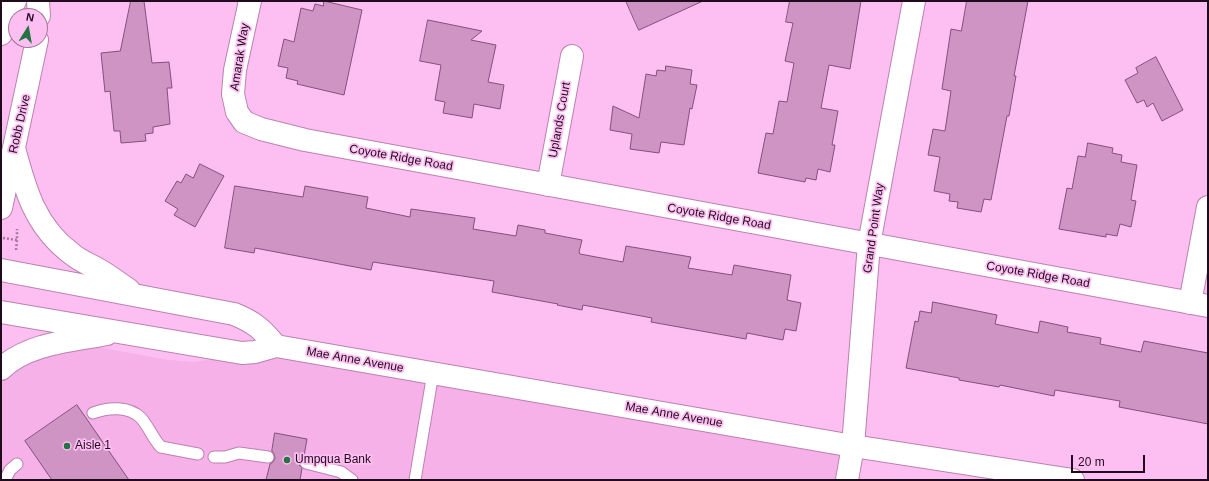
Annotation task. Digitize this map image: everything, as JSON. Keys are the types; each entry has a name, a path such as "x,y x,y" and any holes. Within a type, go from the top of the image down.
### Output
{"main road":[{"path":"1,34 9,11 15,1"},
{"name":"Amarak Way","path":"237,112 233,94 235,70 250,1"},
{"name":"Grand Point Way","path":"847,480 853,446 869,244 914,1"},
{"name":"Robb Drive","path":"1,208 35,48"},
{"name":"Uplands Court","path":"548,185 572,56"},
{"name":"Coyote Ridge Road","path":"237,112 244,122 261,129 306,140 1199,305"},
{"path":"14,148 30,201 46,229 72,255 101,271 137,296"},
{"path":"1199,305 1208,207"},
{"path":"1,270 234,314 256,325 276,346"},
{"name":"Mae Anne Avenue","path":"1,312 242,353 255,352 276,346 853,446 1073,480"},
{"path":"1,369 16,358 36,349 120,332"}],"lane":[{"path":"415,480 433,373"},
{"path":"93,413 109,409 118,409 134,414 141,418 161,447 198,454"},
{"path":"214,458 239,453 268,457"},
{"path":"5,480 10,470 17,464"},
{"path":"306,464 341,472 352,480"}],"path":[{"path":"3,238 17,240 18,225"}],"shaded area":[{"path":"86,345 169,360 195,362 222,357 261,353 851,449 846,480 1,480 1,371 5,367"}],"building":[{"path":"131,1 144,1 152,63 169,62 172,88 167,88 170,124 153,127 153,133 145,134 146,141 121,143 120,131 114,131 110,91 105,92 101,53 120,51"},
{"path":"324,1 362,10 344,95 297,84 298,81 286,78 288,68 278,66 284,39 294,42 301,8 313,11 315,4 323,6"},
{"path":"626,1 703,1 639,30"},
{"path":"790,1 861,1 850,69 829,65 821,108 838,111 832,145 835,145 830,172 818,169 816,180 806,178 805,182 758,173 766,133 773,134 779,101 787,102 794,63 785,61 793,23 786,22"},
{"path":"967,1 1028,1 1014,76 1016,76 1009,116 1007,116 991,200 984,199 981,212 957,208 958,202 949,201 950,194 934,191 940,157 928,155 933,129 945,131 951,91 942,89 951,29 961,31"},
{"path":"428,20 482,31 471,40 496,45 488,82 504,85 500,109 474,104 472,118 443,113 445,102 435,100 441,65 420,61"},
{"path":"1156,57 1183,110 1162,121 1153,103 1147,107 1144,100 1137,103 1125,80 1138,73 1136,68"},
{"path":"666,66 692,70 690,84 697,85 692,109 690,108 684,145 661,142 659,153 630,149 632,134 610,130 613,106 639,118 646,74 656,76 657,70 665,71"},
{"path":"1088,143 1113,148 1112,153 1122,155 1121,162 1137,165 1131,200 1136,201 1131,227 1120,224 1117,236 1106,234 1106,237 1059,229 1067,188 1072,189 1078,156 1085,157"},
{"path":"200,164 224,176 195,227 174,215 178,209 165,201 177,181 181,183 186,174 193,178"},
{"path":"235,186 303,197 305,186 368,197 366,208 410,217 411,209 475,218 473,229 516,236 518,225 545,230 545,233 582,240 579,252 580,254 623,262 626,246 691,257 688,268 732,275 734,265 791,275 787,300 801,303 796,331 785,329 783,340 747,333 746,339 651,322 652,318 583,305 582,310 492,292 494,281 373,262 371,270 255,248 254,253 225,248"},
{"path":"933,302 997,315 995,324 1038,333 1040,321 1068,327 1067,332 1101,338 1100,344 1141,352 1144,341 1208,353 1208,424 1119,407 1120,401 1055,390 1054,396 1000,385 999,387 959,380 959,378 906,368 915,321 918,322 920,311 931,313"},
{"name":"Aisle 1","path":"77,405 129,480 52,480 25,441"},
{"name":"Umpqua Bank","path":"275,433 307,439 304,456 299,462 299,465 302,468 300,480 266,480 270,464 275,458 272,451"}],"place":[{"name":"Aisle 1","path":"67,446"},
{"name":"Umpqua Bank","path":"287,460"}]}
